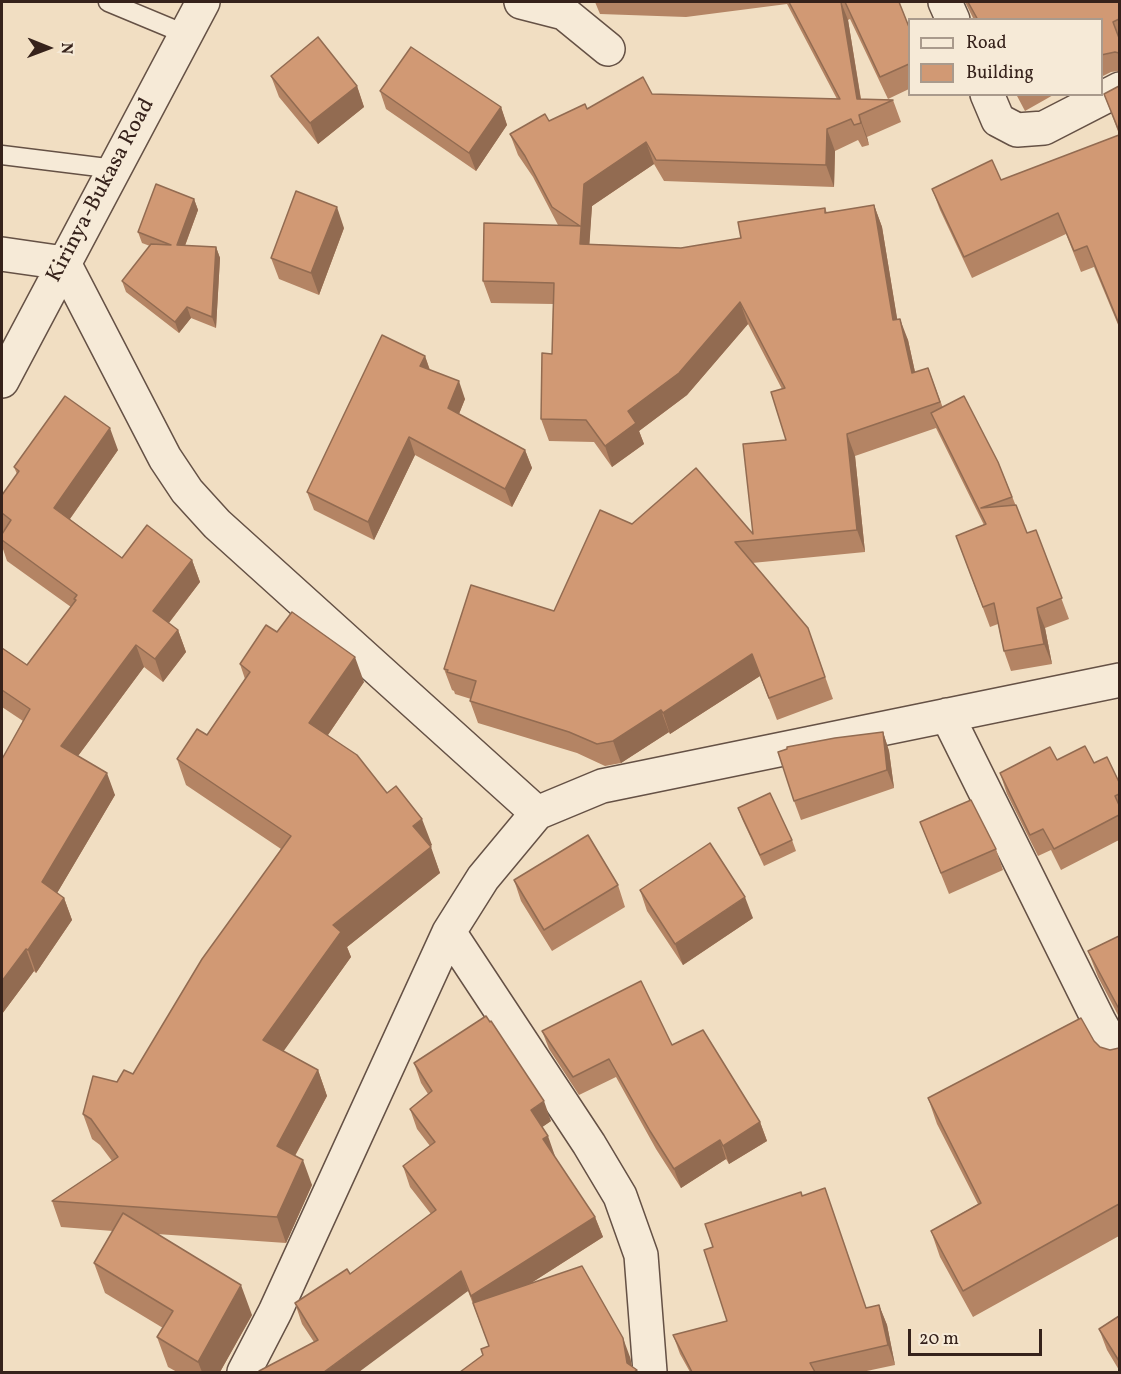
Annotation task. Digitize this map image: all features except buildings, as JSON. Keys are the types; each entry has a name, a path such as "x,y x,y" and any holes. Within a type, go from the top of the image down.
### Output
{"street":[{"name":"Kirinya-Bukasa Road","path":"2,381 203,2"},
{"path":"521,2 564,13 608,49"},
{"path":"945,2 952,18"},
{"path":"988,96 998,120 1017,130 1044,128 1119,89"},
{"path":"2,254 64,263 165,458 187,491 217,524 537,813"},
{"path":"244,1372 275,1312 449,933 483,878 537,813 602,786 947,715 1116,687"},
{"path":"947,715 1119,1058"},
{"path":"449,933 589,1144 620,1196 641,1255 650,1372"}],"lane":[{"path":"108,2 185,34"},
{"path":"2,155 115,169"}]}
